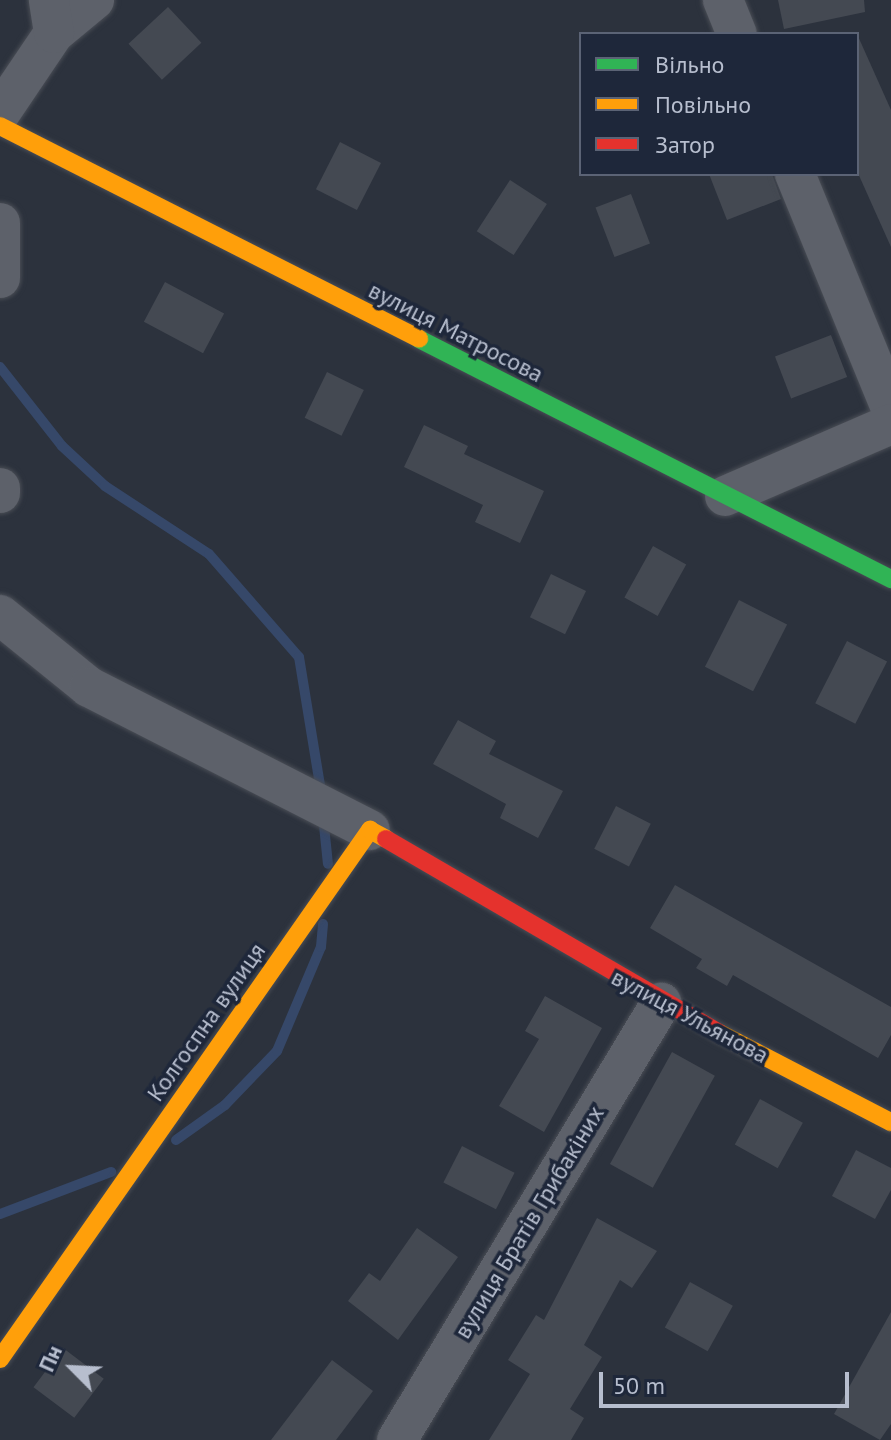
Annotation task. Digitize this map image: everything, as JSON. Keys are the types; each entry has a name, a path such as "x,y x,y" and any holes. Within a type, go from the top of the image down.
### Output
{"street":[{"path":"0,113 52,16 94,0"},
{"path":"723,0 736,32"},
{"name":"вулиця Матросова","path":"0,126 891,579"},
{"path":"796,176 891,408"},
{"path":"0,223 0,278"},
{"path":"725,496 891,424"},
{"path":"0,615 89,687 370,830"},
{"name":"вулиця Ульянова","path":"370,830 661,1003 891,1122"},
{"name":"Колгоспна вулиця","path":"0,1359 370,830"},
{"name":"вулиця Братів Грибакіних","path":"397,1440 661,1003"}],"building":[{"path":"778,0 864,0 865,12 784,29"},
{"path":"168,7 201,43 162,80 129,44"},
{"path":"859,38 891,110 891,247 859,175"},
{"path":"340,142 381,163 357,210 316,189"},
{"path":"710,176 773,176 781,199 727,220"},
{"path":"510,180 547,204 514,255 477,231"},
{"path":"631,194 650,243 615,257 596,208"},
{"path":"165,282 224,313 203,353 144,322"},
{"path":"831,335 847,377 791,399 775,357"},
{"path":"327,372 364,390 341,436 305,418"},
{"path":"424,425 468,446 464,454 544,491 520,543 475,522 483,505 404,467"},
{"path":"653,546 686,564 658,616 624,598"},
{"path":"551,574 586,591 565,634 530,617"},
{"path":"739,600 787,625 753,691 705,667"},
{"path":"847,641 887,661 855,724 815,703"},
{"path":"458,720 496,741 489,754 563,791 538,838 500,818 506,804 433,764"},
{"path":"616,806 651,824 629,866 594,849"},
{"path":"675,885 891,1007 891,1035 878,1058 733,975 727,986 696,968 702,959 650,928"},
{"path":"545,996 602,1028 544,1132 499,1106 539,1039 525,1031"},
{"path":"672,1052 715,1076 653,1188 610,1164"},
{"path":"760,1099 803,1123 778,1168 735,1144"},
{"path":"462,1146 515,1173 496,1209 443,1183"},
{"path":"856,1150 891,1168 891,1190 875,1219 832,1196"},
{"path":"597,1218 657,1251 632,1288 620,1280 584,1345 602,1357 570,1409 584,1418 571,1440 489,1440 530,1374 508,1360 536,1315 544,1320"},
{"path":"417,1228 458,1257 398,1340 348,1301 369,1273 380,1281"},
{"path":"690,1282 733,1306 708,1351 665,1327"},
{"path":"891,1312 891,1424 880,1440 834,1414"},
{"path":"63,1348 104,1379 74,1418 34,1387"},
{"path":"332,1360 373,1391 336,1440 271,1440"}],"waterway":[{"path":"0,367 62,446 105,486 209,554 299,657 321,792"},
{"path":"323,816 328,864"},
{"path":"176,1140 225,1105 277,1051 321,947 323,924"},
{"path":"0,1214 111,1172"}],"traffic: fast":[{"path":"419,339 891,579"}],"traffic: slow":[{"path":"0,126 419,339"},
{"path":"0,1359 370,830 386,839"},
{"path":"719,1033 891,1122"}],"traffic: jam":[{"path":"386,839 719,1033"}]}
